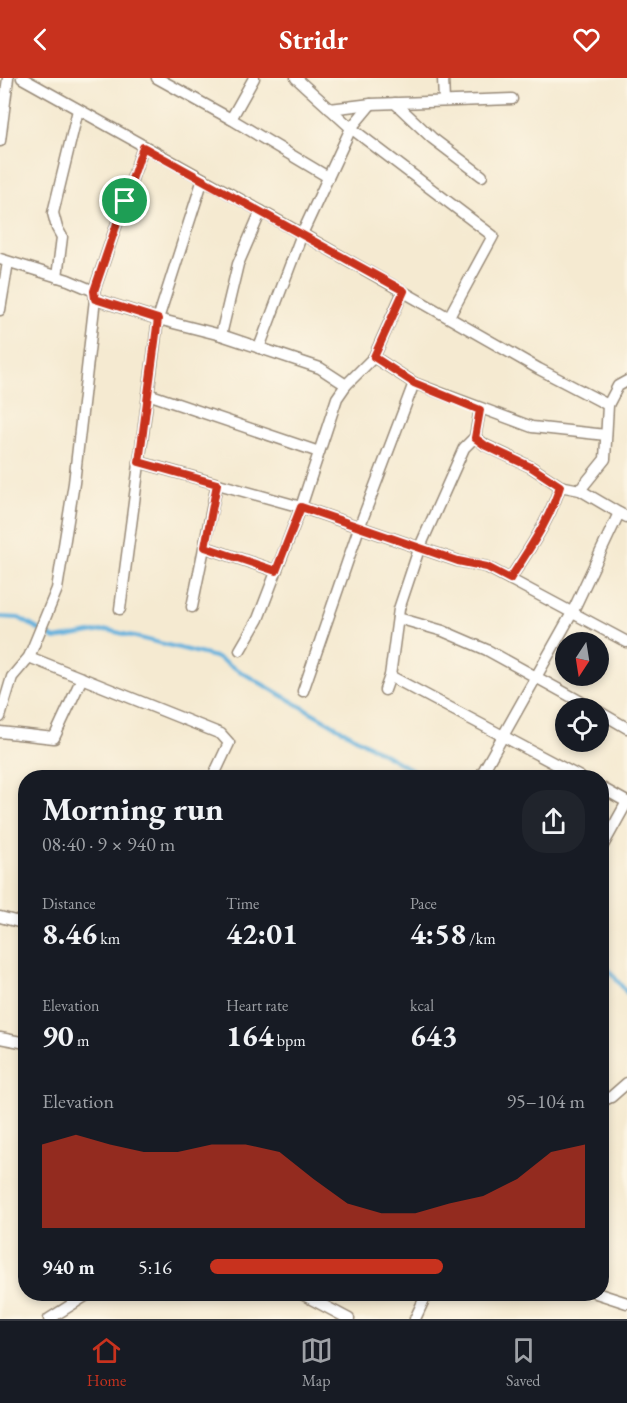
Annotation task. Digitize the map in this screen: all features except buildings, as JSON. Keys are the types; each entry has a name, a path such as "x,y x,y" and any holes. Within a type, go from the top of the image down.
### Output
{"street":[{"path":"0,141 8,78"},
{"path":"22,78 539,369 608,405"},
{"path":"157,78 328,177"},
{"path":"231,119 254,78"},
{"path":"296,78 351,128 493,236 448,317"},
{"path":"443,78 444,101"},
{"path":"330,109 371,104 512,99"},
{"path":"395,103 432,138 482,176"},
{"path":"259,348 302,234 328,177 351,128 371,104"},
{"path":"57,277 62,237 53,213 78,110"},
{"path":"0,717 12,677 29,657 57,589 74,483 95,295 143,147"},
{"path":"120,609 158,319 203,179"},
{"path":"221,335 238,264 261,212"},
{"path":"0,310 4,261 57,277 95,295 158,319 221,335 320,368 346,385"},
{"path":"240,650 258,619 301,507 337,398 346,385 374,357 404,291"},
{"path":"374,357 414,383 532,428 606,435"},
{"path":"580,490 605,459 608,405 618,386 627,381"},
{"path":"303,691 359,528 414,383"},
{"path":"148,394 319,452"},
{"path":"386,690 399,609 419,549 464,448 475,438 480,410"},
{"path":"475,438 486,446 531,467 560,486 580,490 623,515 572,613 484,770"},
{"path":"139,462 301,507 419,549 487,567 627,642"},
{"path":"192,607 217,484"},
{"path":"510,579 554,507 560,486"},
{"path":"205,547 276,571"},
{"path":"398,618 443,631 487,650 574,698"},
{"path":"29,657 221,734 229,743 216,770"},
{"path":"390,676 567,770"},
{"path":"0,732 54,738 82,678"},
{"path":"609,717 627,728"},
{"path":"609,792 627,802 609,834"},
{"path":"0,917 18,922"},
{"path":"0,1038 18,1041"},
{"path":"609,1098 627,1083"},
{"path":"609,1297 627,1303"},
{"path":"49,1319 77,1301"},
{"path":"315,1301 349,1319"},
{"path":"415,1319 423,1301"}],"waterway":[{"path":"0,617 19,618 55,639 108,630 215,657 412,770"},
{"path":"609,970 627,993"}],"route":[{"path":"143,147 404,291 374,357 414,383 480,410 475,438 486,446 531,467 560,486 554,507 510,579 487,567 458,561 392,540 301,507 276,571 205,547 217,484 139,462 158,319 95,299 94,291 125,201 143,147"}]}
